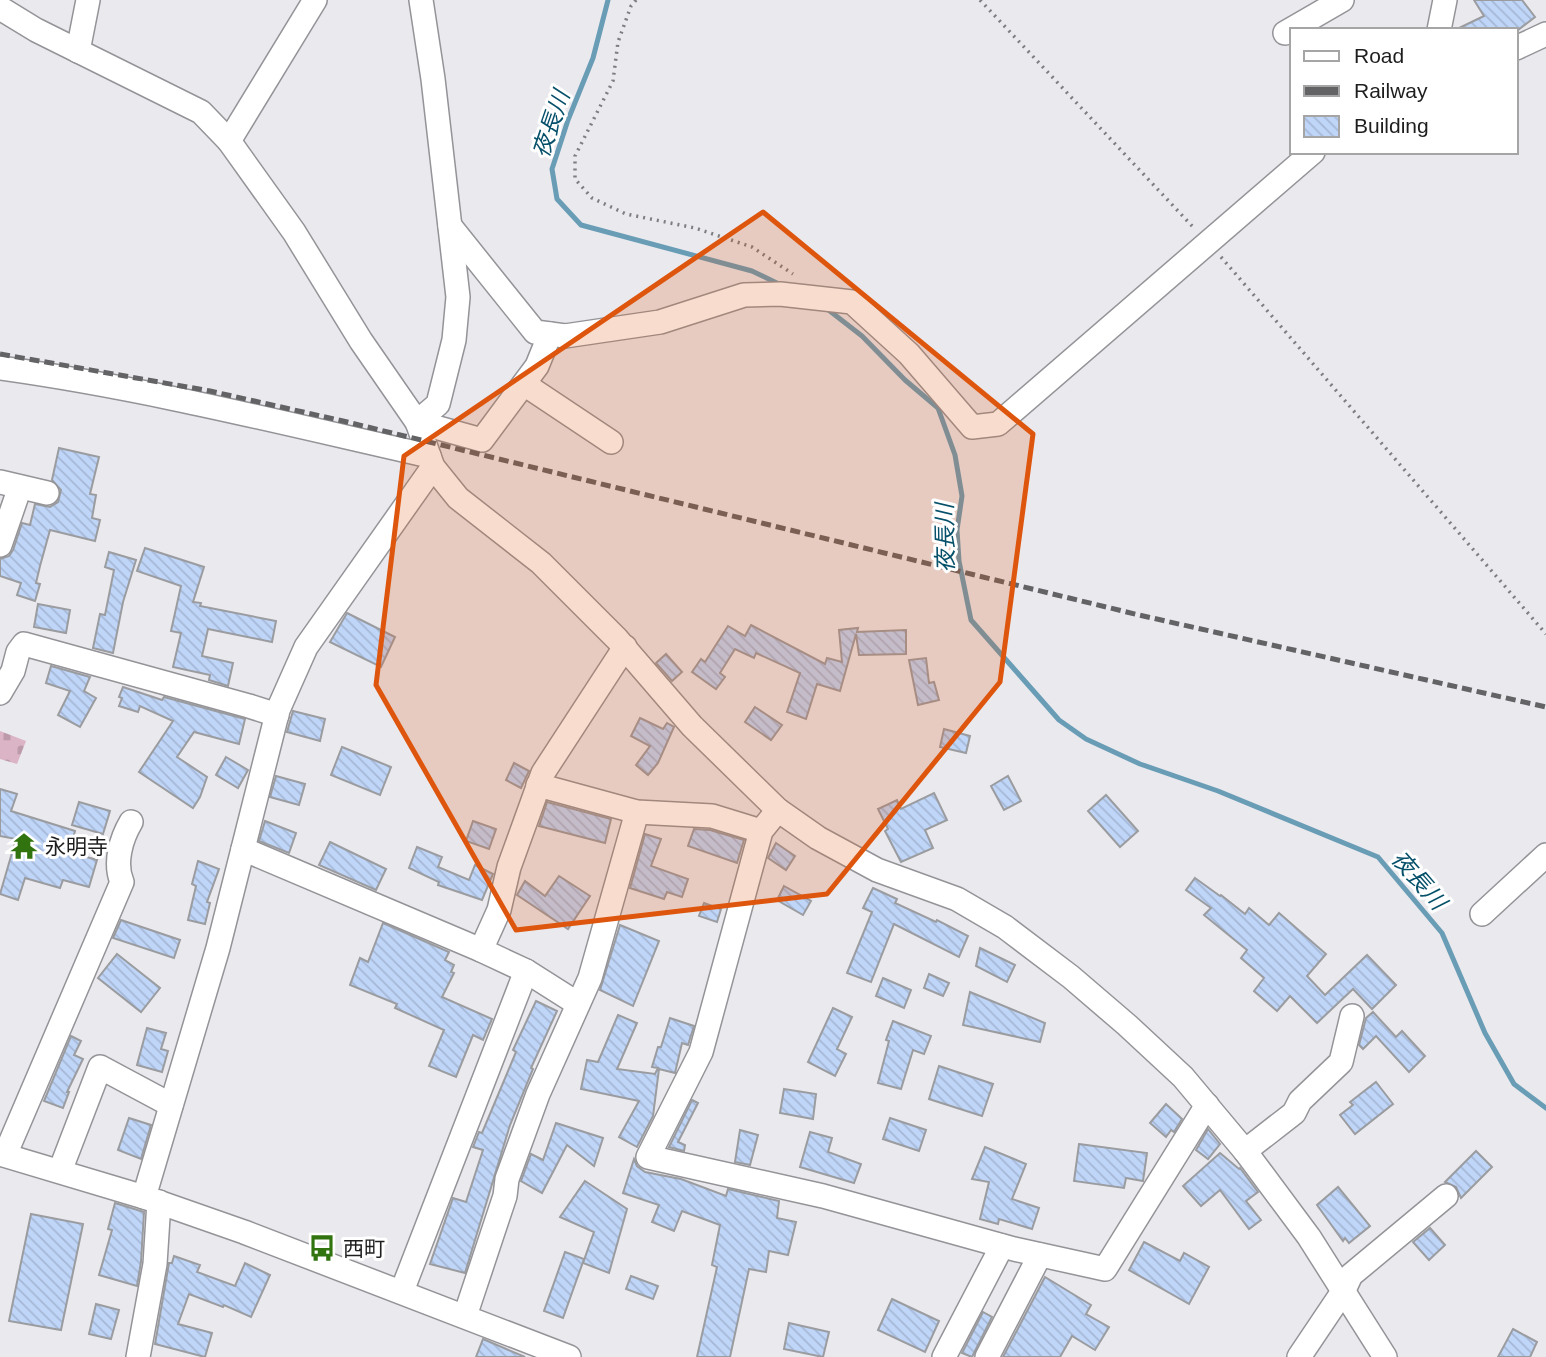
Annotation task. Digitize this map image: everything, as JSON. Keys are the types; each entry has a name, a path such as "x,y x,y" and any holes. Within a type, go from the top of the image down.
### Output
{"street":[{"path":"78,51 88,0"},
{"path":"229,141 315,0"},
{"path":"417,422 438,404 454,340 458,298 433,79 421,0"},
{"path":"1311,25 1342,0"},
{"path":"1438,28 1445,0"},
{"path":"0,8 78,51 201,112 229,141 294,232 361,341 417,422 431,461 458,498 541,563 625,648 692,726 778,810 818,838 877,870 957,899 1005,927 1071,977 1127,1025 1183,1077 1245,1151 1309,1237 1385,1357"},
{"path":"1285,33 1290,31"},
{"path":"1518,47 1546,34"},
{"path":"450,226 536,332 565,336 660,322 744,295 796,287 825,300 852,302 909,354 972,427 998,424 1311,154"},
{"path":"417,422 482,440 537,366 550,334"},
{"path":"0,368 57,376 227,409 431,461"},
{"path":"524,384 611,442"},
{"path":"138,1357 155,1264 152,1199 172,1105 218,948 277,715 306,647 431,461"},
{"path":"0,545 10,484 47,493"},
{"path":"0,693 24,644 277,715"},
{"path":"481,950 499,910 509,867 543,772 625,648"},
{"path":"538,785 637,812 712,816 761,831"},
{"path":"778,810 761,831 701,1052 648,1157 823,1196 1002,1246 1105,1269 1207,1105"},
{"path":"464,1316 505,1196 507,1179 538,1094 590,978 637,812"},
{"path":"131,822 122,839 119,873 122,882 2,1154 152,1199 402,1291 569,1357"},
{"path":"243,849 481,950 526,971 578,1004"},
{"path":"1482,915 1546,855"},
{"path":"402,1291 526,971"},
{"path":"1245,1151 1294,1113 1300,1101 1340,1062 1352,1016"},
{"path":"60,1171 100,1067 172,1105"},
{"path":"1299,1357 1344,1290 1351,1275 1447,1196"},
{"path":"944,1357 1002,1246"},
{"path":"986,1357 1040,1255"}],"path":[{"path":"636,0 631,6 618,42 613,81 575,156 575,179 592,198 626,214 695,228 752,247 796,287"},
{"path":"981,0 1208,243 1546,634"}],"highlighted area":[{"path":"763,212 1033,434 1000,682 827,894 516,930 376,685 404,456"}],"green space":[{"path":"0,731 26,741 17,764 0,759"}],"building":[{"path":"1474,0 1522,0 1535,17 1518,30 1459,28 1484,16"},
{"path":"59,448 99,457 90,494 96,495 92,518 100,520 95,541 50,530 36,583 40,584 35,601 17,595 21,583 0,576 0,559 9,556 13,550 22,523 30,525 35,504 50,507 58,502 61,490 52,480"},
{"path":"145,548 204,567 193,602 201,603 200,606 276,621 272,642 208,629 202,656 233,663 228,686 209,680 210,675 173,667 181,633 171,631 181,586 137,571"},
{"path":"109,552 136,560 123,602 113,653 93,648 100,614 105,615 114,570 105,567"},
{"path":"38,604 70,610 66,633 34,627"},
{"path":"347,613 395,637 381,667 330,642"},
{"path":"751,625 825,664 827,658 842,662 839,630 906,630 906,654 859,655 856,634 840,691 817,684 806,719 787,712 800,673 756,653 754,658 735,649 720,673 725,677 716,689 692,672 701,659 705,662 728,626 745,636"},
{"path":"666,654 682,672 672,681 656,663"},
{"path":"926,658 929,683 934,682 939,700 918,705 909,660"},
{"path":"51,666 90,677 84,691 96,698 80,727 58,715 70,691 46,683"},
{"path":"123,687 162,700 164,697 245,719 239,744 194,732 177,757 207,777 193,808 139,772 173,721 140,706 138,712 119,706"},
{"path":"755,707 782,725 771,740 745,722"},
{"path":"293,711 325,719 320,741 287,732"},
{"path":"640,718 663,729 667,723 674,727 658,763 648,775 636,765 650,746 631,736"},
{"path":"944,729 970,736 966,753 940,747"},
{"path":"342,747 391,767 380,795 331,775"},
{"path":"226,757 248,770 238,788 216,775"},
{"path":"514,763 529,771 521,788 506,780"},
{"path":"276,776 305,784 299,805 270,797"},
{"path":"1008,776 1021,801 1004,810 991,786"},
{"name":"永明寺","path":"0,789 17,794 11,811 75,831 69,852 97,860 89,887 63,880 60,888 25,878 18,900 0,894 16,839 0,836"},
{"path":"934,793 947,820 925,830 933,848 901,862 885,831 888,829 878,809 897,800 901,809"},
{"path":"1106,795 1138,831 1120,847 1088,811"},
{"path":"79,802 110,811 103,834 72,825"},
{"path":"547,802 611,819 605,843 539,826"},
{"path":"265,821 296,833 289,853 259,841"},
{"path":"473,821 496,829 489,849 466,841"},
{"path":"694,829 710,830 744,840 737,863 688,846"},
{"path":"645,834 661,839 651,866 688,879 682,897 667,892 664,899 630,888"},
{"path":"330,842 386,869 376,890 319,865"},
{"path":"776,843 795,856 786,870 768,858"},
{"path":"417,847 442,857 438,867 469,880 475,865 493,874 482,900 438,885 439,882 409,868"},
{"path":"198,861 219,869 207,902 210,903 205,924 188,920 196,886 192,884"},
{"path":"559,876 590,896 568,929 517,895 525,881 545,896"},
{"path":"1195,878 1245,914 1249,908 1269,925 1279,913 1326,954 1307,976 1325,995 1367,955 1396,985 1372,1009 1353,989 1317,1023 1290,996 1277,1011 1254,991 1264,978 1241,958 1247,950 1204,915 1211,908 1186,890"},
{"path":"784,886 811,901 803,915 777,900"},
{"path":"873,888 897,899 895,903 968,936 959,957 894,924 871,982 847,973 872,912 863,908"},
{"path":"704,903 721,909 717,922 699,916"},
{"path":"121,920 180,940 174,958 113,938"},
{"path":"383,923 449,952 445,960 454,965 451,972 454,973 442,997 492,1019 483,1040 473,1035 456,1077 429,1066 444,1030 395,1008 397,1004 350,985 360,958 368,962"},
{"path":"620,925 659,941 633,1006 600,990"},
{"path":"980,948 1015,965 1007,982 976,966"},
{"path":"117,954 160,988 141,1012 98,978"},
{"path":"929,974 949,983 943,996 924,988"},
{"path":"883,978 911,990 904,1008 876,996"},
{"path":"970,992 1045,1023 1040,1042 963,1025"},
{"path":"536,1001 557,1011 531,1068 533,1069 510,1125 465,1273 430,1264 453,1198 466,1202 483,1150 473,1147 479,1132 482,1133 516,1052 513,1050"},
{"path":"833,1008 852,1017 837,1049 846,1054 835,1076 808,1062"},
{"path":"1373,1012 1396,1037 1402,1031 1425,1056 1409,1072 1376,1036 1363,1049 1359,1045 1366,1018"},
{"path":"618,1015 637,1023 617,1069 655,1074 658,1068 652,1067 670,1018 694,1026 688,1045 682,1043 675,1073 659,1069 653,1116 637,1147 619,1137 639,1101 581,1089 587,1060 598,1062"},
{"path":"893,1021 931,1036 924,1054 913,1050 901,1089 878,1083 889,1041 886,1040"},
{"path":"147,1028 166,1033 161,1049 168,1051 162,1072 137,1065"},
{"path":"71,1036 81,1041 74,1055 83,1059 67,1092 63,1108 44,1101"},
{"path":"939,1066 993,1084 982,1116 929,1099"},
{"path":"1376,1082 1393,1104 1355,1134 1340,1115 1353,1105 1350,1102"},
{"path":"784,1089 816,1094 813,1119 780,1113"},
{"path":"692,1100 698,1103 678,1142 685,1145 684,1151 669,1147"},
{"path":"1166,1104 1182,1119 1174,1132 1171,1130 1166,1137 1150,1123"},
{"path":"129,1118 151,1125 141,1159 118,1150"},
{"path":"890,1118 926,1130 919,1151 883,1139"},
{"path":"556,1123 603,1138 594,1166 567,1145 542,1193 521,1181 531,1154 543,1160"},
{"path":"1208,1129 1220,1144 1208,1159 1196,1150"},
{"path":"740,1130 758,1135 750,1165 735,1162"},
{"path":"810,1132 832,1138 828,1152 861,1164 854,1183 800,1167"},
{"path":"1079,1144 1147,1153 1143,1181 1126,1178 1124,1188 1074,1181"},
{"path":"985,1147 1026,1164 1012,1199 1039,1208 1032,1229 999,1219 998,1224 980,1219 989,1182 972,1179"},
{"path":"1476,1151 1492,1167 1461,1198 1456,1187 1445,1182"},
{"path":"1220,1153 1240,1168 1258,1192 1246,1201 1261,1220 1249,1229 1220,1190 1201,1206 1183,1186"},
{"path":"634,1159 637,1166 645,1172 681,1179 726,1196 728,1189 779,1201 777,1218 796,1222 788,1255 769,1251 766,1272 749,1269 730,1357 697,1357 717,1267 712,1265 720,1225 682,1211 674,1231 652,1222 659,1205 623,1193"},
{"path":"585,1181 627,1209 609,1273 583,1263 594,1232 560,1217"},
{"path":"1338,1187 1370,1226 1349,1243 1345,1238 1343,1241 1317,1205"},
{"path":"115,1203 144,1212 137,1286 99,1275 112,1230 108,1229"},
{"path":"31,1214 83,1224 61,1330 9,1321"},
{"path":"1430,1228 1445,1245 1429,1260 1413,1242"},
{"path":"1144,1242 1180,1261 1184,1253 1209,1267 1189,1304 1129,1270"},
{"path":"565,1252 584,1259 563,1318 544,1311"},
{"path":"174,1256 200,1265 197,1272 235,1286 245,1263 270,1275 251,1317 189,1294 178,1324 212,1333 205,1357 155,1344 169,1263 172,1263"},
{"path":"631,1276 658,1286 653,1299 626,1289"},
{"path":"1045,1277 1091,1305 1086,1314 1109,1327 1095,1350 1072,1336 1060,1357 1003,1357"},
{"path":"892,1299 939,1321 925,1352 878,1330"},
{"path":"96,1304 119,1310 111,1339 89,1334"},
{"path":"983,1312 992,1317 972,1357 962,1353"},
{"path":"789,1323 829,1332 823,1357 784,1349"},
{"path":"1513,1329 1537,1342 1530,1357 1498,1357"},
{"path":"483,1339 525,1357 476,1357"}],"waterway":[{"name":"夜長川","path":"608,0 593,58 552,169 557,199 581,225 752,271 783,286"},
{"name":"夜長川","path":"826,308 862,336 905,380 938,408 955,455 962,496 957,530 959,561 971,620 1059,720 1086,739 1140,764 1218,791 1378,857 1442,933 1485,1033 1514,1084 1546,1108"}],"railway":[{"path":"0,354 210,391 343,421 1139,615 1546,707"}],"place":[{"name":"永明寺","path":"24,846"},
{"name":"西町","path":"322,1248"}]}
